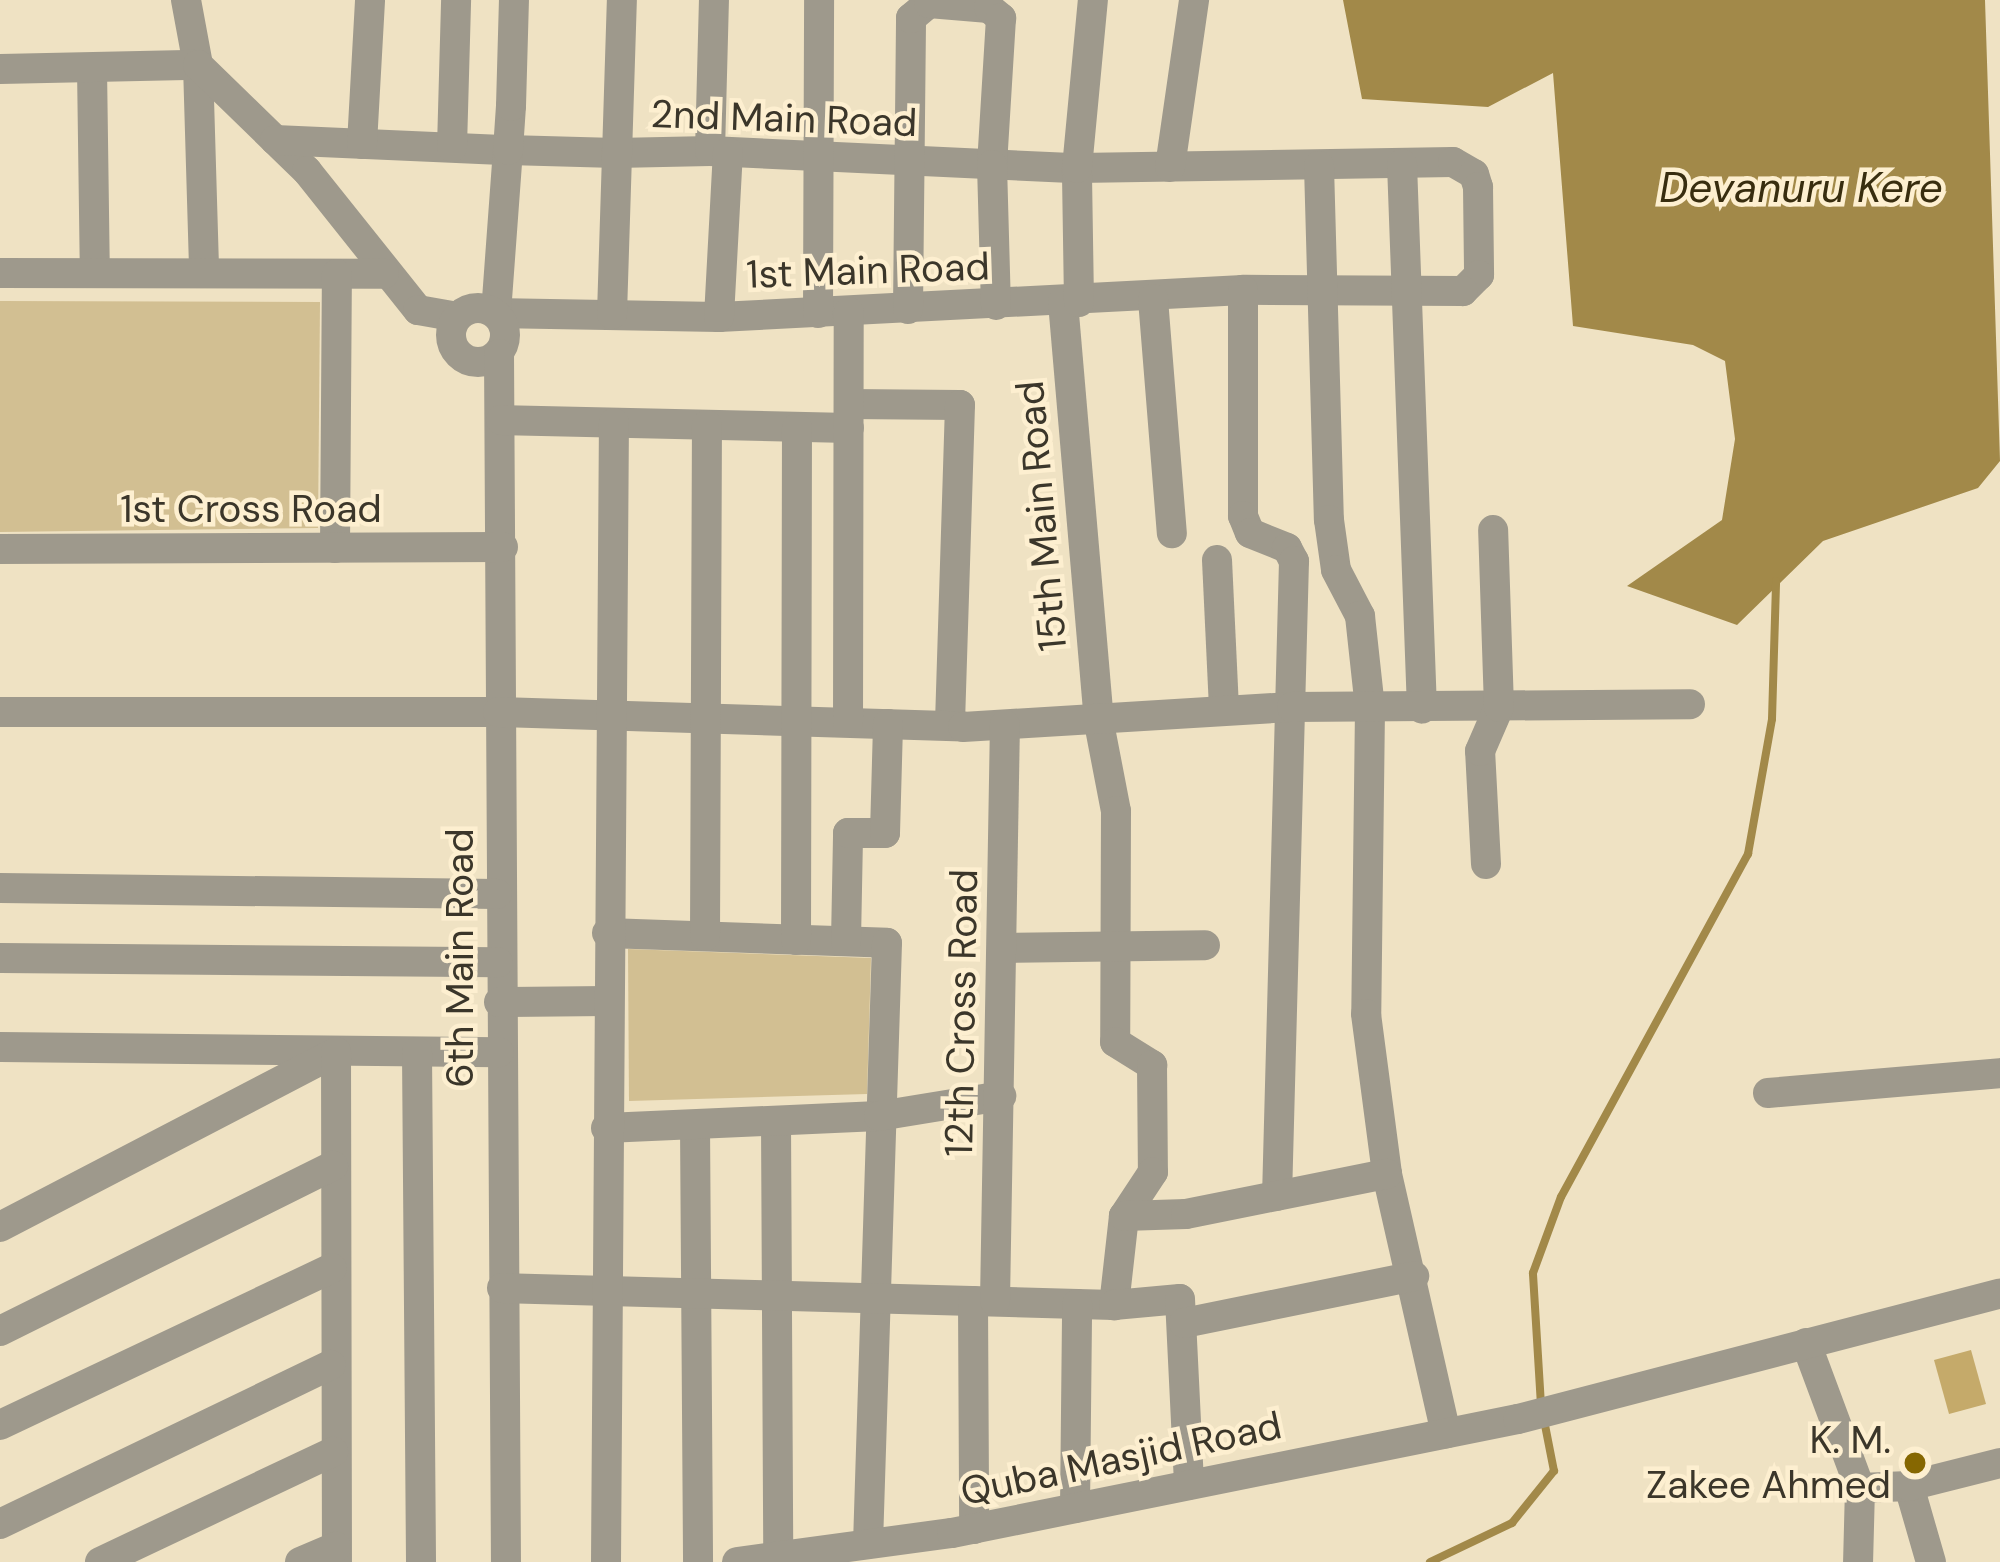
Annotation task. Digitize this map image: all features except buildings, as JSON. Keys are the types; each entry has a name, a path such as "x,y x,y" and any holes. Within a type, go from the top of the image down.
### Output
{"street":[{"path":"186,0 198,64 204,272"},
{"path":"362,144 370,0"},
{"path":"452,147 456,0"},
{"path":"456,317 450,337 460,356 480,363 499,354 506,332 496,313 514,0"},
{"path":"612,314 622,0"},
{"path":"714,0 719,316"},
{"path":"819,0 819,159 849,416 848,722"},
{"name":"15th Main Road","path":"1093,0 1077,168 1071,302 1099,723 1116,811 1115,1042 1152,1065 1153,1172 1124,1216"},
{"path":"1171,167 1194,0"},
{"path":"908,309 904,162 911,18 929,3 999,13 992,165 996,305"},
{"path":"0,69 198,64 275,140 418,310 456,317 475,307 496,313"},
{"path":"92,68 94,273"},
{"name":"2nd Main Road","path":"275,140 616,153 719,151 1077,168 1454,162 1474,174 1478,187 1479,274 1472,289 1410,291"},
{"path":"1402,164 1422,710"},
{"path":"1305,166 1322,290 1329,520 1336,570 1360,616 1370,707 1366,1014 1387,1174 1446,1432"},
{"path":"0,273 385,274"},
{"path":"335,548 337,274"},
{"path":"1243,290 1243,516 1250,533 1287,548 1294,561 1277,1196"},
{"name":"1st Main Road","path":"496,313 719,316 1153,299 1243,290 1410,291"},
{"path":"1153,299 1172,533"},
{"name":"6th Main Road","path":"499,354 503,547 497,894 506,1562"},
{"path":"500,420 797,428 849,416 960,404 950,724"},
{"path":"606,1562 604,1291 614,423"},
{"path":"705,936 707,425"},
{"path":"796,940 797,428"},
{"path":"1486,864 1480,752 1498,707 1493,530"},
{"name":"1st Cross Road","path":"0,549 503,547"},
{"path":"1216,560 1224,710"},
{"path":"0,712 498,712 1005,725 1099,723 1292,707 1422,710 1690,704"},
{"path":"846,941 848,833 885,832 888,724"},
{"name":"12th Cross Road","path":"961,1541 1001,1096 1005,725"},
{"path":"0,888 497,894"},
{"path":"608,933 887,943 871,1298 868,1544"},
{"path":"1002,948 1204,945"},
{"path":"0,958 498,962"},
{"path":"499,1001 607,1001"},
{"path":"0,1047 500,1052"},
{"path":"300,1562 336,1555 331,1365 336,1052"},
{"path":"0,1227 336,1052"},
{"path":"417,1052 421,1562"},
{"path":"1768,1093 2000,1073"},
{"path":"606,1128 879,1116 1001,1096"},
{"path":"776,1122 778,1556"},
{"path":"695,1125 698,1562"},
{"path":"0,1331 334,1166"},
{"path":"1114,1304 1124,1216 1186,1214 1387,1174"},
{"path":"0,1425 332,1268"},
{"path":"1184,1323 1414,1276"},
{"path":"502,1288 1077,1304 1180,1299 1189,1485"},
{"path":"1858,1562 1860,1488 1806,1343 2000,1293"},
{"path":"1075,1508 1077,1304"},
{"name":"Quba Masjid Road","path":"737,1562 868,1544 961,1541 1075,1508 1565,1408 1806,1343"},
{"path":"0,1524 331,1365"},
{"path":"100,1562 333,1452"},
{"path":"1860,1488 1909,1486 2000,1463"},
{"path":"1909,1486 1931,1562"}],"shaded area":[{"path":"0,301 320,302 318,528 0,532"},
{"path":"628,949 871,958 867,1094 629,1101"}],"water":[{"name":"Devanuru Kere","path":"1343,0 1985,0 2000,461 1978,488 1823,541 1737,625 1627,586 1722,520 1735,439 1725,361 1693,345 1573,326 1553,73 1488,107 1362,99"}],"waterway":[{"path":"1541,1405 1533,1273 1561,1197 1748,854 1772,719 1776,581"},
{"path":"1430,1562 1512,1523 1554,1471 1544,1420"}],"place":[{"name":"K. M. Zakee Ahmed","path":"1915,1463"}]}
